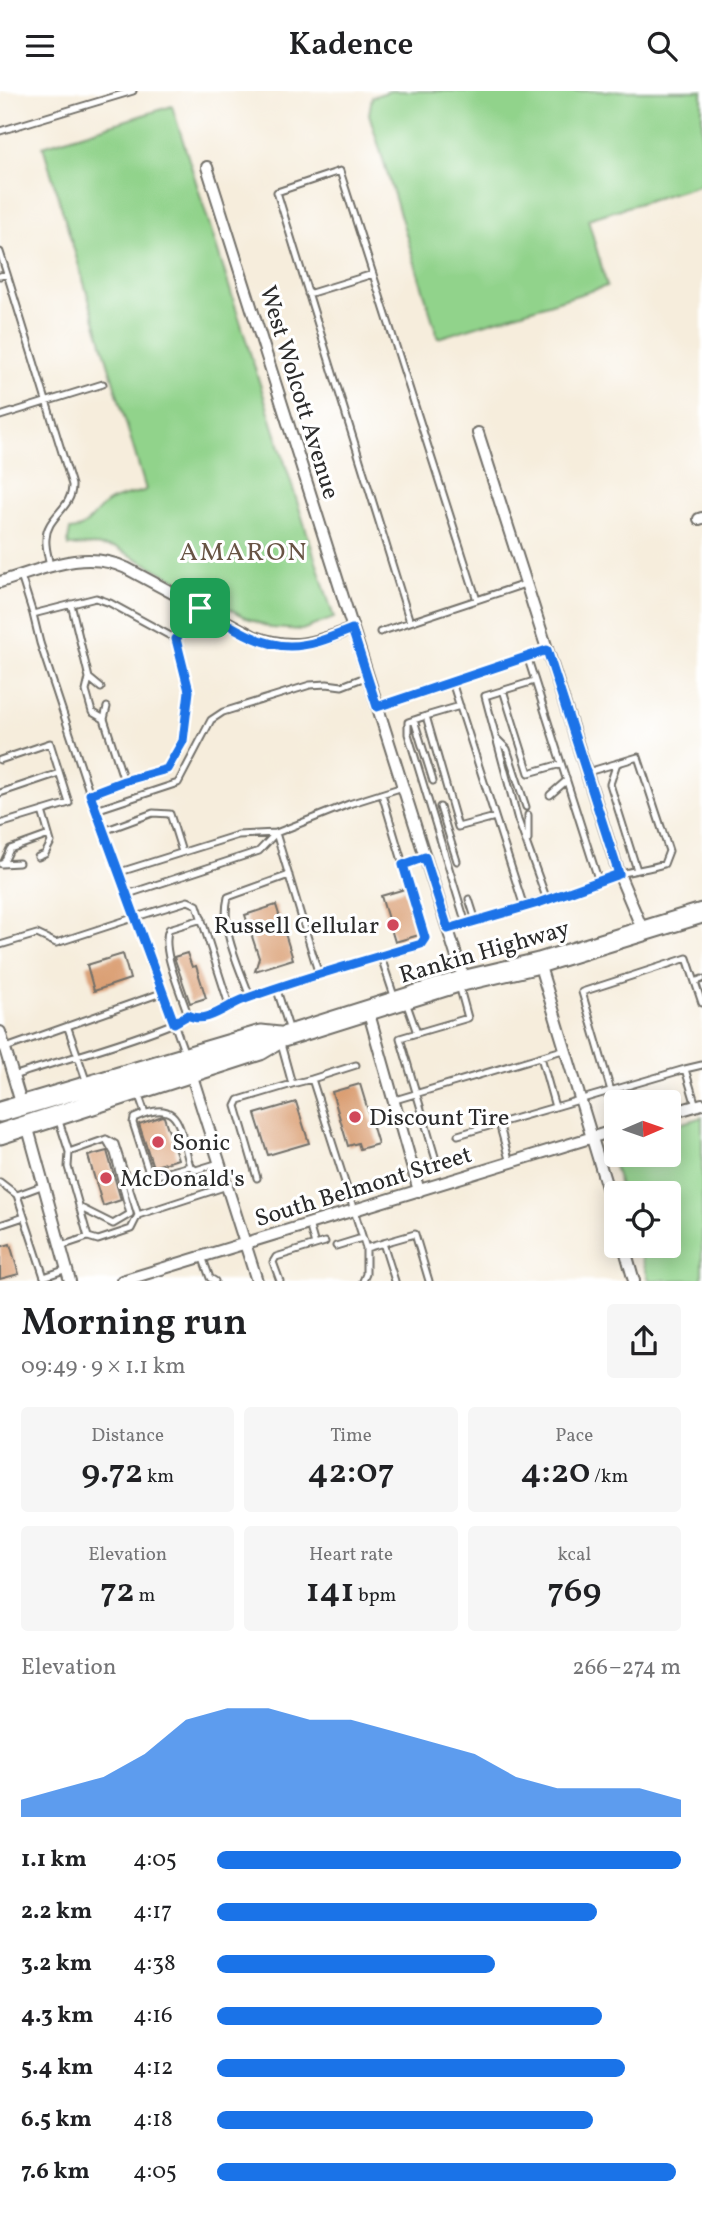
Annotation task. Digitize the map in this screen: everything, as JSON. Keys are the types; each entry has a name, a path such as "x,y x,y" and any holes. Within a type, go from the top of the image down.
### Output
{"highway":[{"name":"Rankin Highway","path":"0,1112 114,1079 260,1050 285,1036 461,981 539,963 702,913"},
{"name":"Rankin Highway","path":"0,1134 137,1089 188,1065"},
{"path":"27,1125 36,1115 101,1094 114,1079"},
{"path":"0,1128 7,1126 22,1106"}],"street":[{"name":"West Wolcott Avenue","path":"207,167 448,929 461,981"},
{"path":"478,433 619,874 643,930"},
{"path":"0,582 85,559 114,563 270,643 289,646 320,641 352,629"},
{"path":"539,963 606,1181"},
{"path":"368,1010 419,1191"},
{"path":"0,1032 2,1049 22,1106"},
{"path":"188,1065 257,1280"},
{"path":"681,1110 699,1105"},
{"path":"27,1125 70,1280"},
{"name":"South Belmont Street","path":"129,1279 604,1134"},
{"path":"628,1258 634,1280"}],"lane":[{"path":"0,131 133,91"},
{"path":"410,622 277,192 340,171 477,600"},
{"path":"0,252 72,485 69,501 51,522 45,538 50,567"},
{"path":"0,276 7,274"},
{"path":"308,294 373,274"},
{"path":"0,417 103,384"},
{"path":"22,576 40,643 90,794 164,992 188,1065"},
{"path":"380,632 526,584"},
{"path":"33,614 96,598 176,639 189,691 183,741 167,769 90,794"},
{"path":"71,604 89,678 86,691 92,712 104,719"},
{"path":"176,639 200,608"},
{"path":"377,707 547,650"},
{"path":"527,656 599,882"},
{"path":"96,810 178,783 211,720 223,712 310,685 342,686 368,676"},
{"path":"89,678 101,688"},
{"path":"452,681 524,907"},
{"path":"534,681 485,696 518,820 547,900"},
{"path":"503,690 528,773 561,764"},
{"path":"460,706 408,722 408,734 466,924"},
{"path":"107,707 104,719 124,781"},
{"path":"426,716 458,827 495,817"},
{"path":"414,720 433,781"},
{"path":"495,737 507,749 526,807"},
{"path":"0,760 50,743 69,803 0,824"},
{"path":"448,929 547,900 619,874 664,864 669,851 638,757 586,773"},
{"path":"617,763 610,784 637,870"},
{"path":"0,793 59,773"},
{"path":"550,795 566,781"},
{"path":"120,872 238,835 276,833 349,804 403,787"},
{"path":"13,1076 143,1036 188,1015 200,1019 276,987 421,944 425,938 382,794"},
{"path":"440,807 457,861"},
{"path":"38,857 45,854 51,842 42,811"},
{"path":"104,831 153,813 170,814 182,852"},
{"path":"528,815 528,845"},
{"path":"276,833 319,975"},
{"path":"128,894 259,851 276,833"},
{"path":"2,864 10,849 49,835"},
{"path":"403,865 425,857"},
{"path":"2,864 19,863"},
{"path":"250,997 226,925 228,897 289,876"},
{"path":"469,899 476,921"},
{"path":"0,945 37,934 56,943 188,901 197,905 229,1005"},
{"path":"188,1015 170,961 167,935 169,929 202,919"},
{"path":"381,957 417,1033"},
{"path":"611,1090 582,992 687,958 699,980 702,1003"},
{"path":"436,1160 400,1038 468,1018 461,981"},
{"path":"276,987 292,1084"},
{"path":"2,1049 164,992"},
{"path":"68,1028 88,1086"},
{"path":"395,1100 566,1049"},
{"path":"541,1057 555,1107"},
{"path":"257,1178 236,1106 239,1100 356,1065"},
{"path":"614,1090 702,1065"},
{"path":"685,1069 699,1105"},
{"path":"312,1079 366,1248 366,1274 363,1280"},
{"path":"137,1089 145,1113"},
{"path":"458,1135 604,1093"},
{"path":"190,1166 159,1176 149,1173 133,1123 134,1118 159,1109 172,1114 190,1166 196,1170 219,1163"},
{"path":"57,1115 69,1152 68,1167 88,1237"},
{"path":"499,1123 510,1163"},
{"path":"61,1246 88,1237 98,1240 131,1229 138,1215 115,1144 106,1139 69,1152"},
{"path":"79,1207 113,1224 130,1214 114,1153 106,1139"},
{"path":"0,1182 17,1195 44,1279"},
{"path":"17,1195 44,1185"},
{"path":"138,1215 227,1187"},
{"path":"0,1225 24,1217"},
{"path":"309,1224 315,1245"},
{"path":"366,1248 415,1234 429,1280"},
{"path":"336,1247 362,1238"},
{"path":"280,1280 273,1262 276,1257 325,1242"},
{"path":"383,1243 395,1280"},
{"path":"202,1257 210,1278 215,1280"},
{"path":"34,1280 44,1279 67,1269"}],"green space":[{"path":"390,91 702,91 702,184 588,219 607,286 438,338 369,114 372,97"},
{"path":"172,106 334,618 302,630 271,628 247,618 117,548 69,546 70,530 86,524 107,503 146,490 43,146"},
{"path":"702,1117 702,1280 649,1280 642,1258 681,1258 681,1181 618,1181 614,1167 681,1167 681,1123"}],"building":[{"path":"405,889 419,935 395,942 381,896"},
{"path":"276,905 293,959 255,971 259,958 245,915"},
{"path":"187,953 192,967 196,966 206,998 190,1003 174,957"},
{"path":"123,954 130,979 94,991 87,965"},
{"name":"Discount Tire","path":"360,1084 378,1144 360,1149 358,1143 348,1146 332,1092"},
{"path":"296,1102 309,1143 268,1155 255,1114"},
{"name":"Sonic","path":"162,1116 178,1159 153,1167 139,1124"},
{"name":"McDonald's","path":"107,1151 121,1200 103,1206 88,1156"},
{"path":"10,1244 19,1274 0,1279 0,1247"}],"place":[{"name":"Russell Cellular","path":"393,925"},
{"name":"Discount Tire","path":"355,1117"},
{"name":"Sonic","path":"158,1142"},
{"name":"McDonald's","path":"106,1178"}],"district":[{"name":"AMARON","path":"244,551"}],"route":[{"path":"200,608 253,636 270,643 289,646 320,641 352,629 377,707 547,650 619,874 538,903 448,929 425,857 403,865 425,938 421,944 276,987 200,1019 188,1015 174,1023 90,794 167,769 183,741 187,721 189,691 176,639 200,608"}]}
